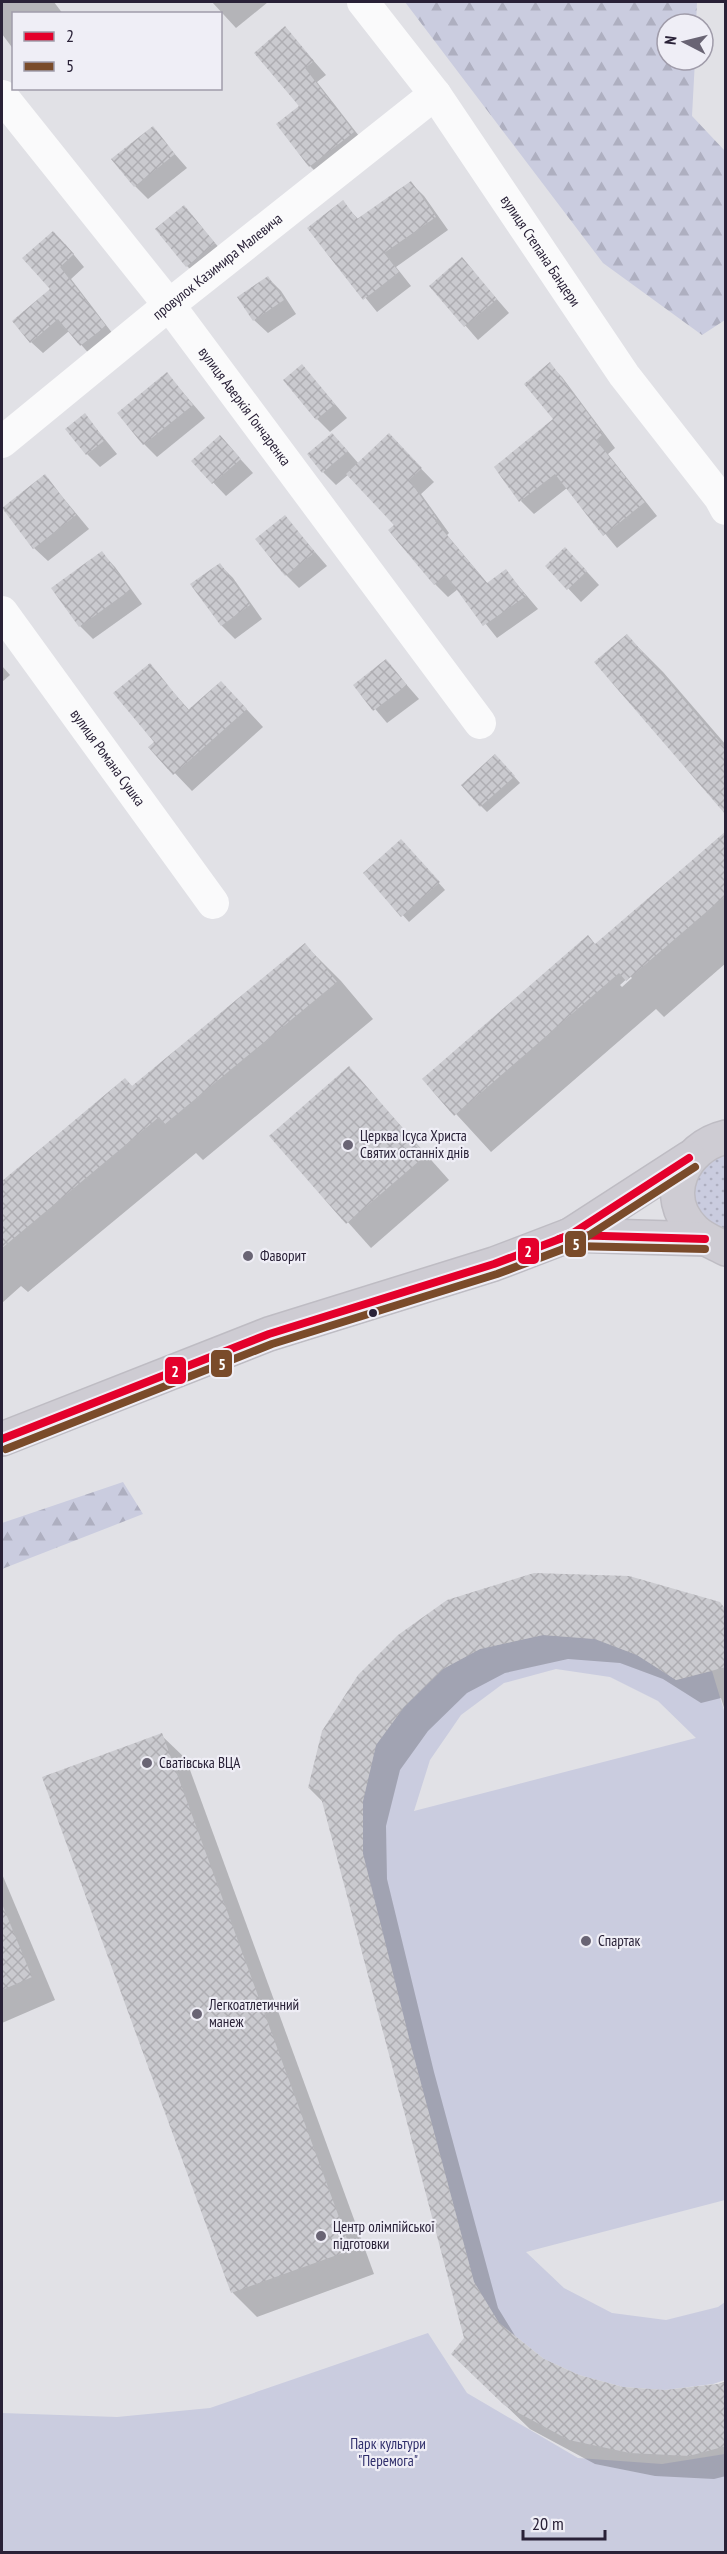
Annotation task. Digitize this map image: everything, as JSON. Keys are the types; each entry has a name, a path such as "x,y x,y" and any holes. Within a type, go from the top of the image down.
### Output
{"main road":[{"path":"719,1245 693,1230 679,1202 678,1187 705,1147 726,1122"},
{"path":"2,1439 269,1334 494,1264 570,1235 705,1147"},
{"path":"570,1235 719,1245"}],"street":[{"name":"вулиця Степана Бандери","path":"363,2 435,94 624,375 724,503"},
{"name":"провулок Казимира Малевича","path":"2,442 169,305 435,94"},
{"name":"вулиця Аверкія Гончаренка","path":"2,96 169,305 480,723"},
{"name":"вулиця Романа Сушка","path":"2,612 213,903"}],"green space":[{"path":"405,2 697,2 697,12 655,12 655,72 694,72 692,116 725,151 725,320 702,335 603,263"},
{"path":"725,1149 725,1229 708,1221 698,1209 694,1194 694,1175"},
{"path":"123,1482 143,1514 2,1569 2,1523"},
{"name":"Спартак","path":"543,1635 595,1639 637,1655 676,1680 712,1671 726,1717 725,2200 526,2252 564,2288 612,2313 666,2320 718,2307 725,2302 725,2380 713,2384 665,2390 623,2387 579,2375 544,2359 499,2323 474,2282 363,1854 363,1801 376,1745 404,1707 443,1669 480,1649","holes":["556,1669 610,1677 658,1701 696,1738 414,1811 430,1760 461,1715 504,1683"]},
{"name":"Парк культури \"Перемога\"","path":"428,2333 467,2393 578,2458 662,2464 725,2454 725,2552 2,2552 2,2413 117,2417 210,2408"}],"building":[{"path":"285,26 314,61 305,68 354,132 309,167 276,124 299,106 254,53"},
{"path":"153,126 175,154 134,187 111,159"},
{"path":"411,181 436,217 384,253 399,272 363,300 307,228 343,200 357,219"},
{"path":"184,205 215,243 186,267 155,229"},
{"path":"53,231 74,254 60,267 106,326 80,346 58,319 30,343 12,321 50,289 22,258"},
{"path":"462,257 497,299 464,327 429,286"},
{"path":"268,276 284,300 253,321 237,297"},
{"path":"550,362 603,434 596,440 645,502 603,536 555,474 519,502 494,467 553,419 524,384"},
{"path":"302,364 335,404 316,420 283,380"},
{"path":"167,372 193,405 143,445 117,413"},
{"path":"85,413 105,440 86,455 65,429"},
{"path":"332,433 348,451 322,473 307,454"},
{"path":"389,433 422,468 409,480 437,519 435,521 487,583 506,569 526,596 483,626 446,575 434,585 388,530 394,525 346,474"},
{"path":"220,435 241,459 212,484 191,461"},
{"path":"45,474 76,515 33,549 2,508"},
{"path":"285,515 315,552 285,576 255,539"},
{"path":"565,547 587,571 567,590 545,566"},
{"path":"102,551 130,590 79,627 51,588"},
{"path":"220,563 250,605 221,626 190,584"},
{"path":"627,634 726,749 726,815 594,662"},
{"path":"386,659 407,685 373,711 353,685"},
{"path":"150,663 188,710 221,681 247,709 173,775 148,747 154,742 113,693"},
{"path":"495,754 515,776 480,807 461,785"},
{"path":"726,831 726,895 626,981 619,973 454,1116 422,1079 588,935 595,944"},
{"path":"401,839 440,882 401,917 363,873"},
{"path":"305,943 337,982 165,1124 159,1117 2,1248 2,1181 125,1078 132,1086"},
{"name":"Церква Ісуса Христа Святих останніх днів","path":"349,1066 426,1155 346,1224 269,1136"},
{"path":"534,1573 629,1576 720,1602 726,1610 726,1667 676,1680 637,1655 595,1639 543,1635 480,1649 443,1669 404,1707 376,1745 363,1801 363,1854 474,2282 499,2323 544,2359 579,2375 623,2387 665,2390 726,2383 726,2446 689,2456 630,2453 569,2440 504,2405 451,2354 464,2338 319,1790 308,1788 322,1731 358,1675 398,1635 447,1600"},
{"name":"Легкоатлетичний манеж","path":"162,1733 351,2250 231,2293 42,1777"},
{"path":"2,1904 32,1977 2,1990"}],"transit line":[{"name":"2","path":"2,1439 269,1334 494,1264 570,1235 689,1158"},
{"name":"5","path":"6,1449 272,1344 497,1274 574,1245 695,1167"},
{"name":"2","path":"559,1239 570,1235 705,1239"},
{"name":"5","path":"563,1249 572,1246 705,1249"}],"place":[{"name":"Церква Ісуса Христа Святих останніх днів","path":"348,1145"},
{"name":"Фаворит","path":"248,1256"},
{"name":"Сватівська ВЦА","path":"147,1763"},
{"name":"Спартак","path":"586,1941"},
{"name":"Легкоатлетичний манеж","path":"197,2014"},
{"name":"Центр олімпійської підготовки","path":"321,2236"}]}
